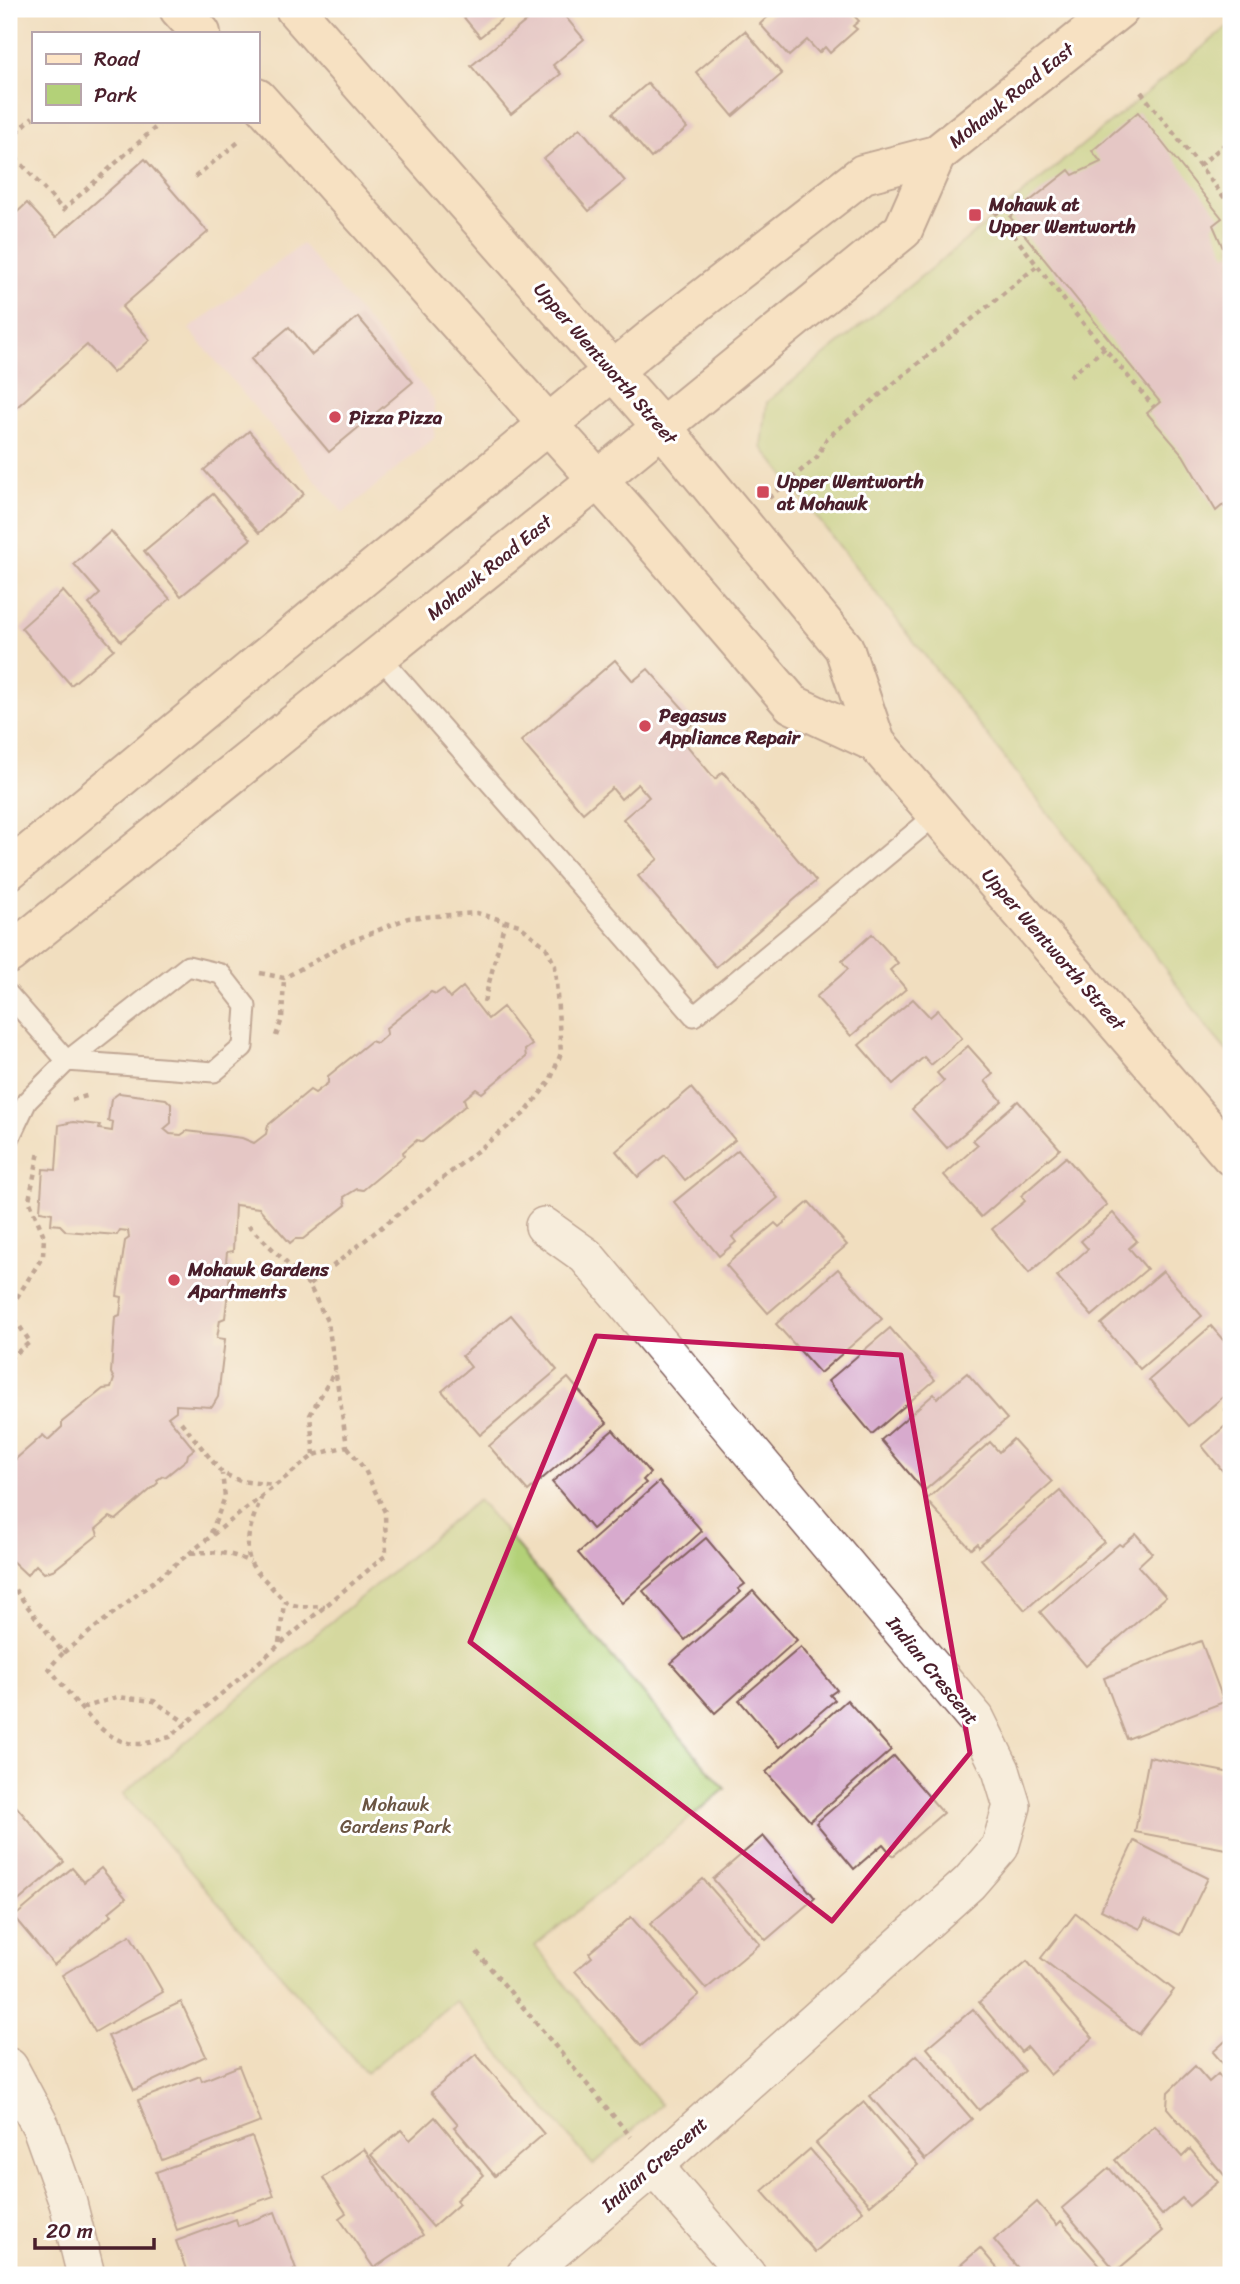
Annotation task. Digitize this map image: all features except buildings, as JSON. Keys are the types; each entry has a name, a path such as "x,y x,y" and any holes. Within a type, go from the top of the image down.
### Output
{"main road":[{"path":"179,9 200,32"},
{"name":"Upper Wentworth Street","path":"295,9 614,371 844,648 876,743 1231,1156"},
{"name":"Mohawk Road East","path":"9,870 548,424 863,174 936,155 1119,9"},
{"name":"Upper Wentworth Street","path":"265,107 793,704 876,743"},
{"name":"Mohawk Road East","path":"9,954 903,230 936,155"}],"street":[{"name":"Indian Crescent","path":"525,2275 654,2166 969,1883 1000,1847 1012,1806 1000,1770 976,1719 586,1256 544,1226"},
{"path":"9,2067 41,2127 68,2203 86,2275"},
{"path":"654,2166 747,2275"}],"lane":[{"path":"379,656 694,1016 937,814"},
{"path":"9,995 67,1062 214,1072 243,1047 246,1006 221,974 188,966 67,1062 27,1101 9,1139"}],"path":[{"path":"1141,92 1231,206"},
{"path":"9,139 32,118"},
{"path":"195,177 250,122"},
{"path":"9,150 64,210 155,128"},
{"path":"1199,166 1231,139"},
{"path":"995,211 1154,407"},
{"path":"739,523 817,457 827,438 1038,266"},
{"path":"1070,376 1105,348"},
{"path":"254,968 264,976 284,978 347,943 408,918 477,913 519,925 546,947 555,966 561,1053 550,1081 526,1112 309,1285"},
{"path":"484,1002 505,921"},
{"path":"275,1040 282,1019 284,978"},
{"path":"65,1102 94,1094"},
{"path":"9,1359 30,1342 9,1311 43,1256 44,1236 29,1200 39,1149"},
{"path":"245,1222 309,1285 328,1322 347,1446 365,1470 384,1512 386,1555 170,1737 137,1744 113,1739 99,1728 49,1668 63,1653 314,1455 347,1446"},
{"path":"314,1455 310,1415 335,1371"},
{"path":"181,1422 222,1473 240,1481 274,1485"},
{"path":"210,1535 225,1497 222,1473"},
{"path":"251,1563 248,1543 262,1494"},
{"path":"188,1553 214,1551 235,1555 251,1563 284,1603 296,1607 326,1606"},
{"path":"9,1582 63,1653"},
{"path":"279,1646 284,1603"},
{"path":"83,1708 117,1697 154,1701 186,1723"},
{"path":"477,1952 654,2166"}],"highlighted area":[{"path":"596,1336 901,1355 970,1753 832,1921 470,1642"}],"shaded area":[{"path":"302,244 434,400 434,438 343,513 189,329"}],"green space":[{"path":"1231,24 1231,1056 1209,1030 1115,899 762,447 767,402"},
{"name":"Mohawk Gardens Park","path":"478,1500 725,1789 535,1946 661,2105 593,2165 455,2001 366,2073 123,1794"}],"place":[{"name":"Mohawk at Upper Wentworth","path":"975,215"},
{"name":"Pizza Pizza","path":"335,417"},
{"name":"Upper Wentworth at Mohawk","path":"763,492"},
{"name":"Pegasus Appliance Repair","path":"645,726"},
{"name":"Mohawk Gardens Apartments","path":"174,1280"}]}
